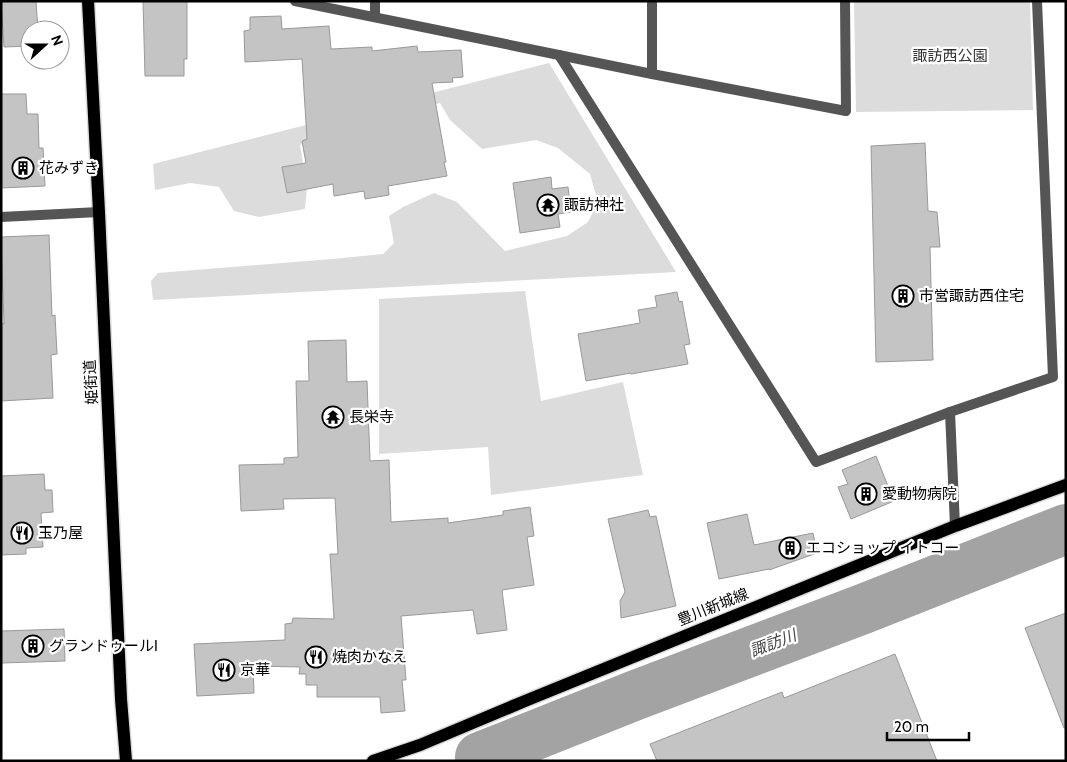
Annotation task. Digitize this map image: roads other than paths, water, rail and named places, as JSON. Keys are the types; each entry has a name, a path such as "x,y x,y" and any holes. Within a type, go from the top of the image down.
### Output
{"main road":[{"name":"姫街道","path":"88,1 126,761"},
{"name":"豊川新城線","path":"373,761 420,745 955,526 1066,485"}],"street":[{"path":"294,1 652,74 846,111 845,1"},
{"path":"375,1 375,17"},
{"path":"652,1 652,74"},
{"path":"559,55 816,462 950,412 1053,377 1037,1"},
{"path":"1,217 99,212"},
{"path":"950,412 955,526"}],"waterway":[{"name":"諏訪川","path":"480,757 1066,529"}],"place":[{"name":"花みずき","path":"23,168"},
{"name":"諏訪神社","path":"548,205"},
{"name":"市営諏訪西住宅","path":"903,296"},
{"name":"長栄寺","path":"333,417"},
{"name":"愛動物病院","path":"866,494"},
{"name":"玉乃屋","path":"22,533"},
{"name":"エコショップ イトコー","path":"790,548"},
{"name":"グランドゥールI","path":"33,646"},
{"name":"焼肉かなえ","path":"316,657"},
{"name":"京華","path":"224,670"}],"park label":[{"name":"諏訪西公園","path":"950,56"}]}
